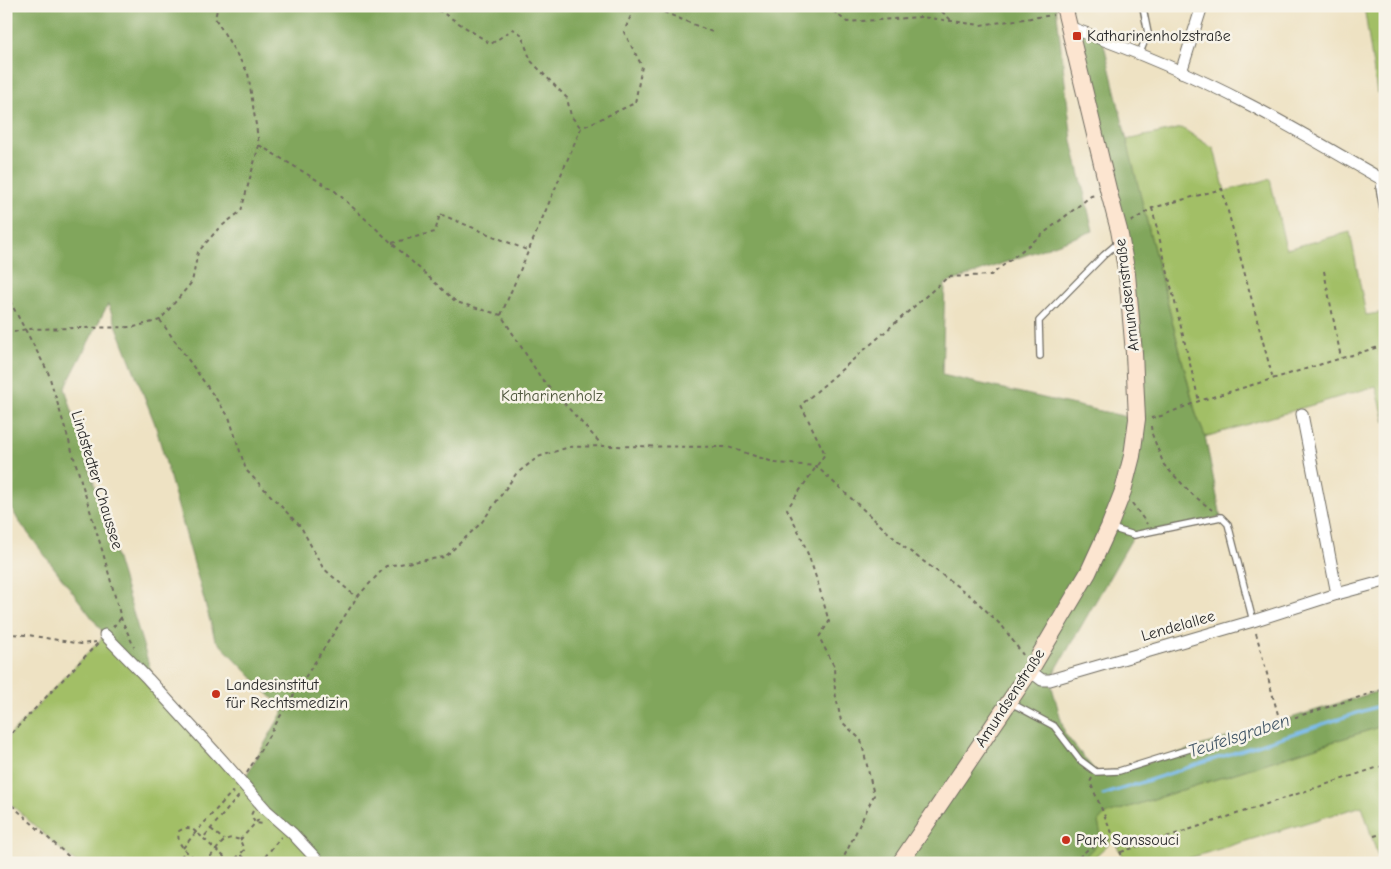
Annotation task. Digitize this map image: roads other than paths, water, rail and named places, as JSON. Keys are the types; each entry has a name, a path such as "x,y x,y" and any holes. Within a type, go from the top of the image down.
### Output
{"street":[{"path":"1181,72 1202,6"},
{"path":"1066,16 1139,54 1247,103 1384,181"},
{"name":"Amundsenstraße","path":"900,863 1009,702 1088,573 1123,491 1132,456 1137,419 1134,352 1127,274 1120,235 1066,16"},
{"path":"1302,414 1337,594"},
{"name":"Lendelallee","path":"1031,668 1042,680 1050,680 1385,581"},
{"path":"102,638 148,679 266,810 292,833 320,863"}],"lane":[{"path":"1139,54 1148,33 1143,8"},
{"path":"1384,181 1379,187 1385,220"},
{"path":"1040,356 1039,321 1109,250 1120,235"},
{"path":"1109,527 1134,535 1221,517 1228,524 1253,621"},
{"path":"1009,702 1054,726 1080,760 1096,772 1119,771 1196,747"}],"waterway":[{"name":"Teufelsgraben","path":"1103,795 1385,704"}],"place":[{"name":"Katharinenholzstraße","path":"1077,36"},
{"name":"Landesinstitut für Rechtsmedizin","path":"216,694"},
{"name":"Park Sanssouci","path":"1066,840"}],"park label":[{"name":"Katharinenholz","path":"552,396"}]}
